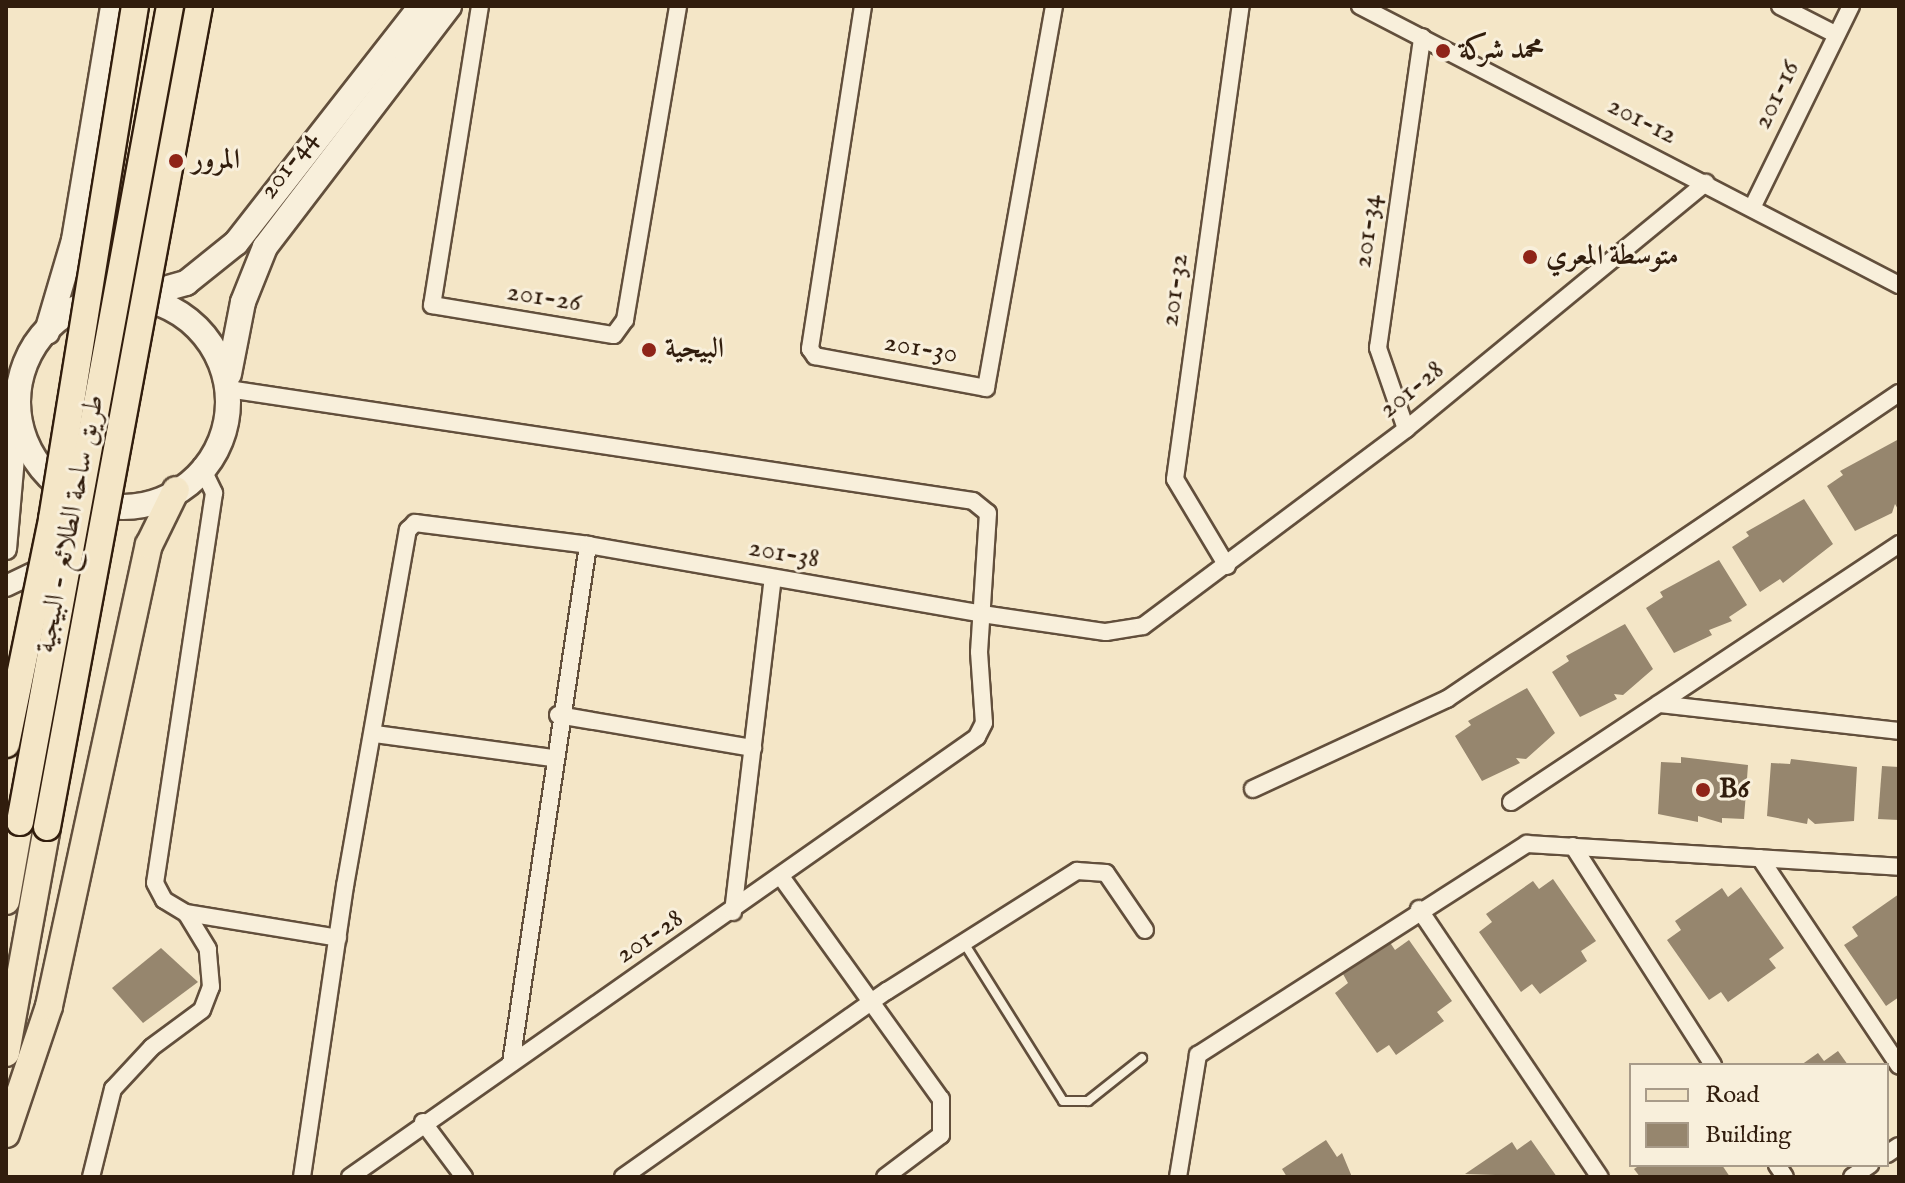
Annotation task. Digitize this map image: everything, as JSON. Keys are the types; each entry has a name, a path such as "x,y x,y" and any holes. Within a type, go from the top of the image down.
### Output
{"main road":[{"path":"113,6 68,266 24,378 18,412 24,444 40,472 64,494 100,507 138,507 176,490 201,466 226,418 228,386 218,351 198,323 170,304 137,295"},
{"path":"6,744 52,519 135,6"},
{"name":"طريق ساحة الطلائع - البيجية","path":"6,901 170,6"},
{"name":"طريق ساحة الطلائع - البيجية","path":"6,1053 199,6"},
{"path":"38,348 90,304 186,283 236,243 421,6"},
{"name":"201-44","path":"228,386 235,330 265,247 449,6"},
{"path":"6,1134 49,1006 149,545 176,490"}],"street":[{"name":"201-26","path":"480,6 432,305 614,335 625,320 678,6"},
{"name":"201-30","path":"863,6 810,349 815,356 986,388 1054,6"},
{"name":"201-32","path":"1227,566 1175,479 1241,6"},
{"name":"201-12","path":"1360,6 1899,285"},
{"path":"1780,6 1835,34"},
{"name":"201-16","path":"1752,208 1851,6"},
{"name":"201-34","path":"1406,429 1378,348 1422,37"},
{"name":"201-28","path":"1143,626 1406,429 1706,183"},
{"path":"228,386 978,502 989,519 982,614"},
{"path":"1253,789 1447,699 1899,393"},
{"path":"6,549 18,412"},
{"path":"201,466 214,493 153,873 164,900 186,913 338,938"},
{"path":"6,586 53,564 76,513 100,507"},
{"name":"201-38","path":"375,734 408,530 415,523 588,545 982,614 1106,632 1143,626"},
{"path":"1511,802 1899,544"},
{"path":"511,1063 558,715 588,545"},
{"path":"733,912 773,578"},
{"name":"201-28","path":"350,1177 423,1122 782,878 977,737 984,723 982,614"},
{"path":"1659,704 1899,731"},
{"path":"558,715 753,748"},
{"path":"302,1177 338,938 375,734 552,758"},
{"path":"1178,1177 1198,1055 1419,909 1527,844 1899,867"},
{"path":"1573,846 1712,1063"},
{"path":"1760,858 1899,1066"},
{"path":"623,1177 870,1003 1077,871 1095,869 1106,873 1145,930"},
{"path":"782,878 870,1003 927,1075 945,1118 941,1135 885,1177"},
{"path":"1419,909 1600,1177"},
{"path":"91,1177 113,1089 152,1047 202,1010 211,987 208,949 186,913"},
{"path":"423,1122 464,1177"}],"lane":[{"path":"964,943 1063,1101 1088,1101 1142,1058"}],"building":[{"path":"1899,439 1899,511 1895,504 1892,513 1855,531 1827,486 1843,475 1840,471"},
{"path":"1804,499 1833,544 1783,583 1780,579 1760,592 1732,547 1749,536 1746,532"},
{"path":"1719,560 1747,605 1729,617 1732,621 1709,630 1712,635 1674,653 1646,608 1663,597 1660,592"},
{"path":"1625,624 1653,669 1623,695 1614,694 1617,699 1580,717 1552,672 1569,661 1566,656"},
{"path":"1527,688 1555,733 1526,759 1516,758 1520,763 1482,781 1455,736 1471,725 1468,721"},
{"name":"B6","path":"1681,757 1748,765 1744,819 1722,818 1722,823 1698,816 1698,822 1658,814 1661,762 1681,763"},
{"path":"1791,759 1857,767 1854,821 1815,824 1808,818 1807,824 1767,816 1771,763 1790,764"},
{"path":"1882,766 1899,767 1899,820 1878,819"},
{"path":"1553,879 1596,941 1581,951 1587,961 1540,994 1532,984 1521,992 1479,932 1492,922 1486,914 1533,881 1539,889"},
{"path":"1741,887 1784,948 1769,959 1776,968 1728,1002 1721,992 1709,1000 1667,940 1681,930 1675,921 1722,888 1728,897"},
{"path":"1899,894 1899,997 1886,1006 1844,945 1858,936 1852,927"},
{"path":"1409,940 1452,1001 1437,1012 1444,1021 1396,1055 1389,1045 1377,1053 1335,993 1348,983 1343,974 1389,941 1395,950"},
{"path":"161,948 198,982 143,1023 112,988"},
{"path":"1838,1051 1847,1063 1804,1063 1818,1053 1824,1061"},
{"path":"1326,1140 1337,1157 1342,1153 1352,1177 1287,1177 1282,1169"},
{"path":"1531,1140 1557,1177 1465,1174 1512,1142 1517,1150"},
{"path":"1723,1167 1730,1177 1640,1177 1634,1169"}],"place":[{"name":"محمد شركة","path":"1443,51"},
{"name":"المرور","path":"176,161"},
{"name":"متوسطة المعري","path":"1530,257"},
{"name":"البيجية","path":"649,350"},
{"name":"B6","path":"1703,790"}]}
